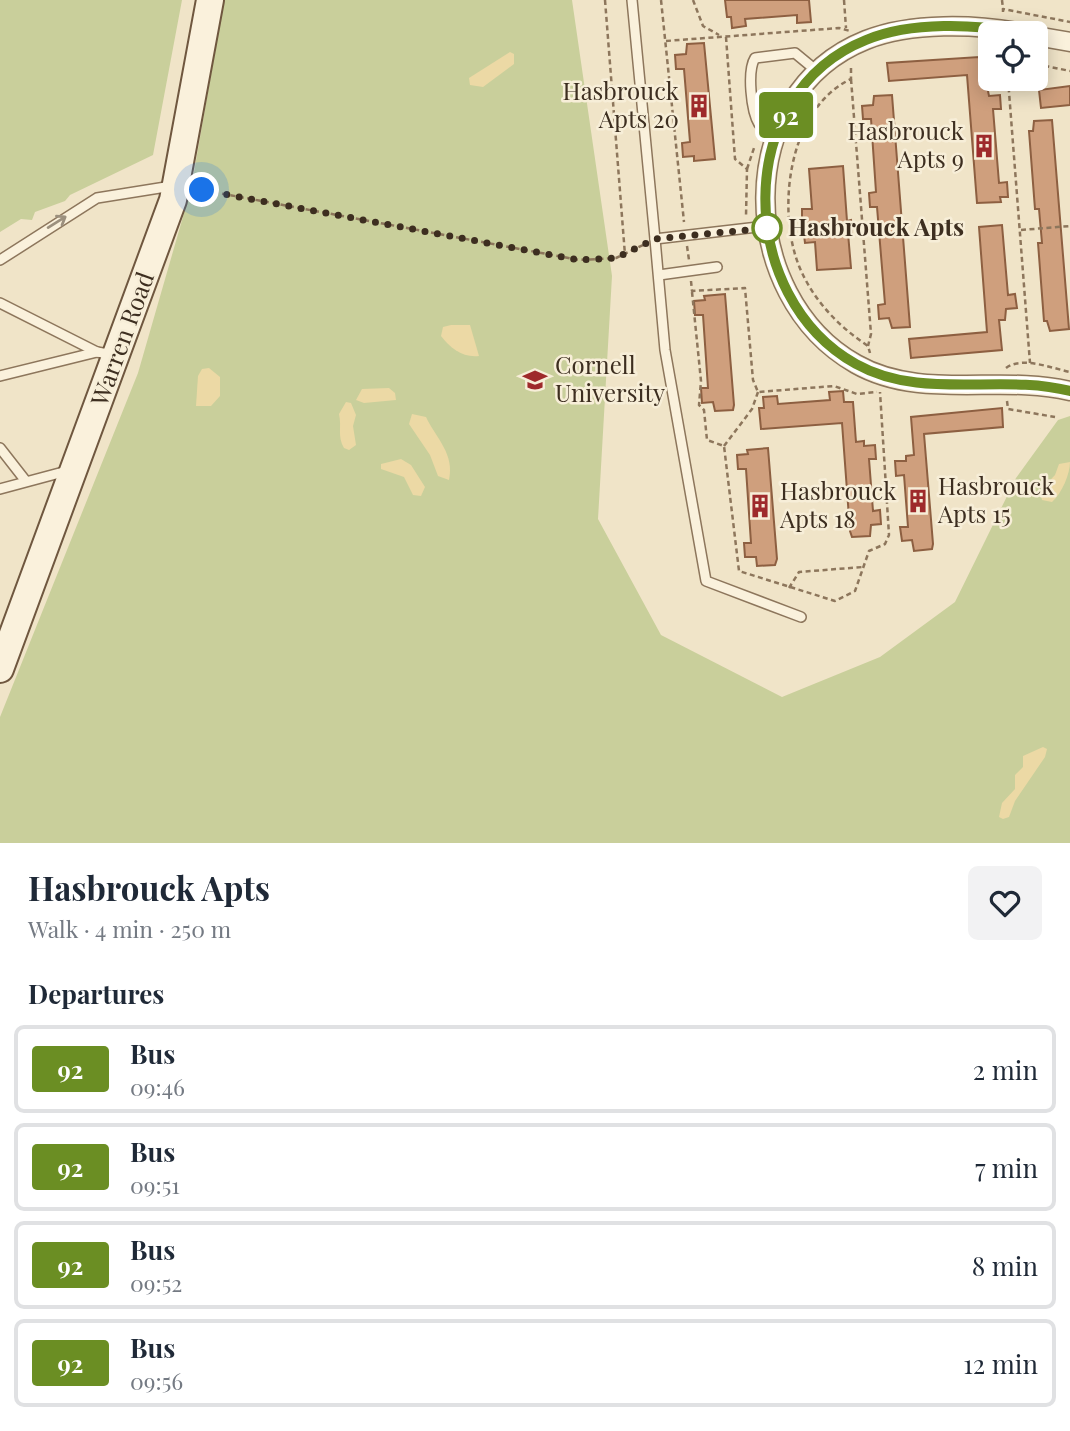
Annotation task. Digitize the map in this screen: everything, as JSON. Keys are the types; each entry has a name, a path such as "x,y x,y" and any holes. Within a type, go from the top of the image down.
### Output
{"street":[{"name":"Warren Road","path":"0,669 76,469 107,354 175,186 210,0"},
{"path":"978,30 930,27 897,30 864,40 818,72 789,108 775,140 767,173 766,226 775,268 798,311 820,337 859,366 905,382 1031,384 1070,391"},
{"path":"1048,38 1070,42"}],"lane":[{"path":"632,0 665,350 706,581 801,617"},
{"path":"775,140 760,127 755,117 750,68 755,58 795,53 818,72"},
{"path":"0,260 97,198 175,186"},
{"path":"655,239 766,226"},
{"path":"659,275 717,267"},
{"path":"0,303 107,354"},
{"path":"0,376 107,354"},
{"path":"0,448 25,481"},
{"path":"0,489 76,469"}],"path":[{"path":"605,0 625,255"},
{"path":"693,0 703,26 724,36 735,159 747,169 747,213 743,218"},
{"path":"1002,0 1003,9"},
{"path":"851,63 871,334 868,346 873,361"},
{"path":"1048,66 1070,71"},
{"path":"851,79 841,83 818,106 809,121 793,157 788,186 793,247 805,280 833,319 868,346"},
{"path":"1009,91 1030,363"},
{"path":"175,186 579,260 625,255 655,239"},
{"path":"684,223 696,222"},
{"path":"1020,230 1070,226"},
{"path":"692,291 701,381 699,405 704,410 707,440 723,446"},
{"path":"999,373 1012,364 1030,363 1070,372"},
{"path":"758,392 752,409 723,446 738,571 789,589 835,601 855,591 869,551 885,544 889,535 880,392"},
{"path":"789,589 799,572 863,567"}],"green space":[{"path":"0,0 182,0 153,155 70,195 65,201 35,212 32,220 21,219 0,232"},
{"path":"224,0 572,0 612,276 598,519 661,635 782,697 880,657 955,602 1016,478 1058,420 1070,416 1070,843 0,843 0,717 138,373 191,189"}],"sand":[{"path":"510,52 514,54 514,64 483,87 470,85 469,78"},
{"path":"470,325 479,356 462,354 441,336 443,327"},
{"path":"209,368 220,377 220,396 211,406 196,406 198,376 202,369"},
{"path":"389,388 395,393 396,400 364,403 356,400 362,389"},
{"path":"346,402 351,403 356,415 353,426 356,445 349,450 344,448 340,435 339,414"},
{"path":"412,414 426,417 444,447 449,462 449,480 438,476 430,455 409,424"},
{"path":"401,459 411,465 425,487 421,496 413,495 404,477 381,469 381,464"},
{"path":"1070,462 1067,478 1059,494 1052,502 1042,500 1040,491 1055,475 1059,464"},
{"path":"1043,747 1047,749 1045,757 1015,801 1009,817 999,817 1002,803 1015,789 1015,775 1023,767 1023,756"}],"building":[{"path":"725,0 809,0 811,22 797,23 797,15 745,19 746,26 732,28 731,17 727,17"},
{"name":"Hasbrouck Apts 20","path":"704,43 715,159 694,161 694,156 683,157 682,143 690,142 684,69 676,69 675,55 686,54 687,44"},
{"name":"Hasbrouck Apts 9","path":"978,57 978,91 988,91 989,96 1000,95 1001,109 993,109 999,183 1007,182 1008,197 1000,197 1001,202 977,203 967,75 889,81 887,63"},
{"path":"1070,86 1070,105 1041,108 1039,91 1048,91 1048,89"},
{"path":"892,95 910,327 892,328 889,318 879,319 878,305 885,304 877,207 870,207 869,193 876,192 871,119 863,119 862,106 873,105 874,96"},
{"path":"1052,120 1069,329 1050,331 1047,321 1044,321 1038,243 1042,243 1039,209 1035,209 1029,131 1033,131 1034,121"},
{"path":"843,166 847,221 851,220 852,233 848,233 851,268 817,270 815,242 805,243 802,219 802,209 812,209 809,169"},
{"path":"1002,225 1008,295 1015,294 1017,308 1006,309 1005,320 999,320 1002,350 911,358 909,339 987,332 979,227"},
{"path":"725,294 734,405 733,410 715,411 713,402 702,403 701,388 708,388 703,315 695,315 694,301 705,300 704,296"},
{"path":"843,391 844,402 853,402 856,442 864,441 864,446 875,445 876,459 869,459 873,511 880,510 881,524 871,525 870,536 852,537 850,531 842,423 761,429 759,408 764,408 763,397 777,396 778,404 830,400 829,392"},
{"path":"1002,408 1003,427 924,434 933,544 932,549 914,551 912,540 902,541 900,527 908,527 904,475 896,476 895,461 906,461 906,456 914,455 911,417"},
{"name":"Hasbrouck Apts 18","path":"768,448 777,559 775,565 757,566 756,557 745,557 744,543 751,543 746,469 738,469 737,455 748,454 747,450"}],"bus line":[{"name":"92","path":"978,29 914,27 897,30 864,40 821,68 809,80 782,123 767,173 766,226 775,268 798,311 820,337 845,358 874,373 922,384 1031,384 1070,391"}],"place":[{"name":"Hasbrouck Apts 20","path":"699,106"},
{"name":"Hasbrouck Apts 9","path":"984,146"},
{"name":"Hasbrouck Apts","path":"767,228"},
{"name":"Cornell University","path":"535,380"},
{"name":"Hasbrouck Apts 15","path":"918,501"},
{"name":"Hasbrouck Apts 18","path":"760,506"}],"route":[{"path":"202,190 579,260 616,258 655,239 767,228"}]}
